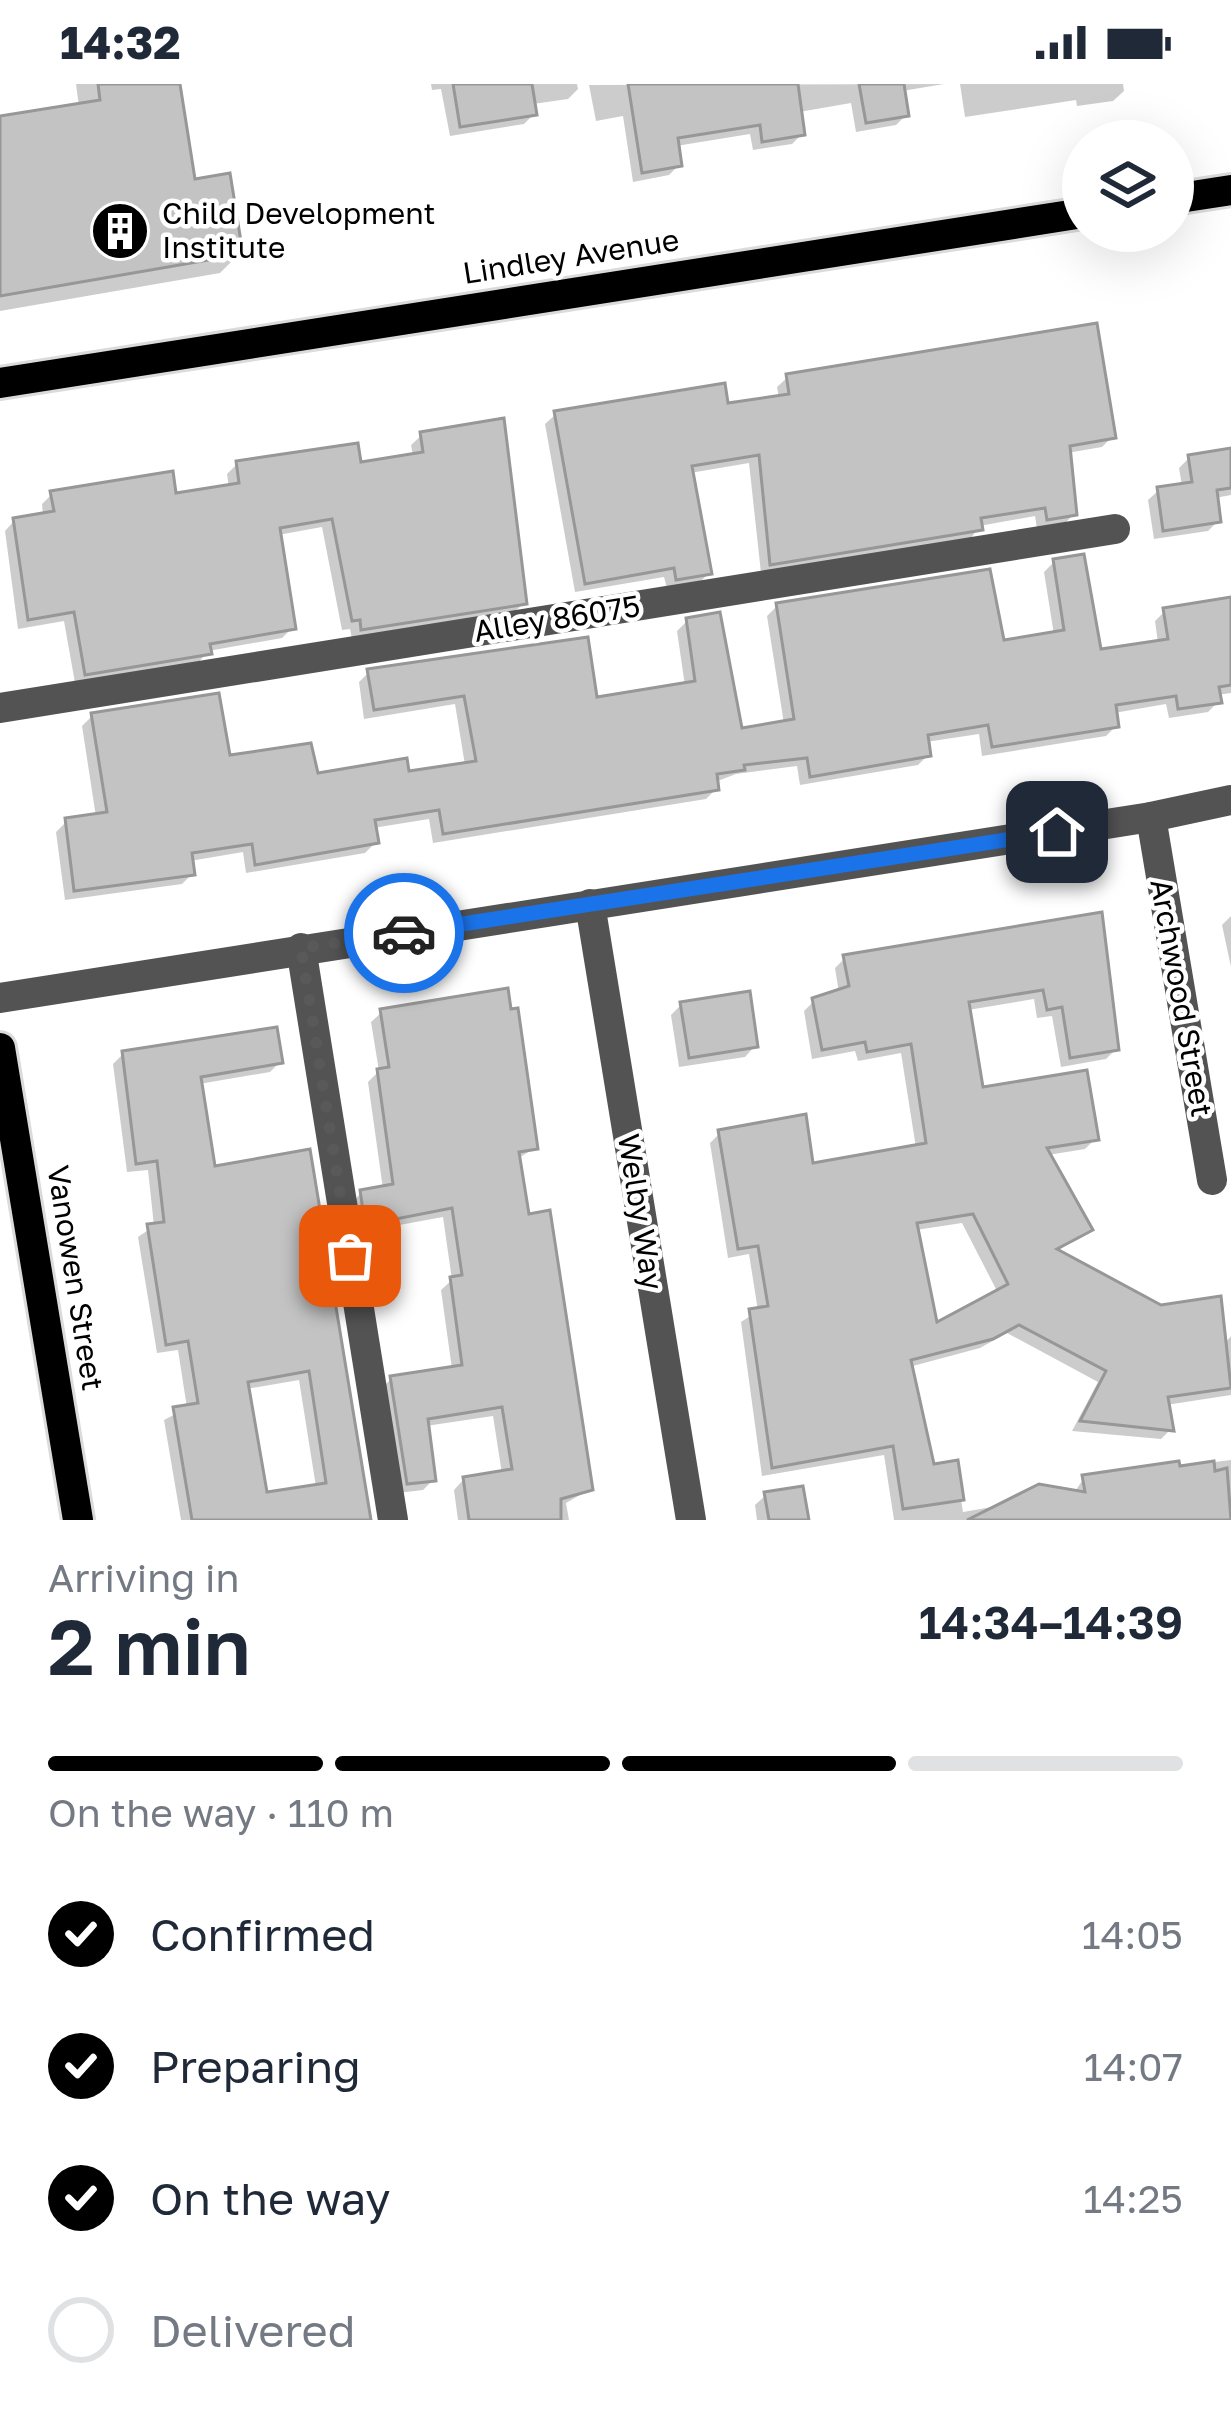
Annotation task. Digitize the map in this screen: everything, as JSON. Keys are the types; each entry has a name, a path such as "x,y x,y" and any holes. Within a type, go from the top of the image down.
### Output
{"main road":[{"path":"1194,196 1231,190"},
{"name":"Lindley Avenue","path":"0,383 1062,216"},
{"name":"Vanowen Street","path":"0,1048 78,1520"}],"street":[{"name":"Alley 86075","path":"0,708 1114,530"},
{"path":"0,998 1151,817 1231,800"},
{"name":"Archwood Street","path":"1151,817 1212,1180"},
{"name":"Welby Way","path":"590,904 691,1520"},
{"path":"301,948 393,1520"}],"building":[{"path":"98,84 180,84 195,179 230,173 243,254 0,296 0,116 100,100"},
{"path":"453,84 532,84 537,115 460,127"},
{"path":"628,84 798,84 805,135 762,142 760,125 678,138 682,166 642,173"},
{"path":"859,84 904,84 909,116 866,123"},
{"path":"1097,323 1116,438 1070,446 1077,515 1047,520 1045,508 981,518 983,530 770,565 759,455 692,466 712,574 676,580 674,568 585,584 554,411 725,383 728,403 789,394 786,374"},
{"path":"504,418 527,604 361,630 360,620 352,621 332,519 280,528 296,629 210,644 212,654 85,675 74,612 28,620 13,518 54,511 50,491 173,471 176,493 239,483 236,461 358,443 361,462 423,452 420,432"},
{"path":"1231,448 1231,488 1217,490 1221,522 1163,531 1157,487 1192,482 1188,455"},
{"path":"1084,554 1101,649 1168,639 1163,608 1231,597 1231,685 1219,687 1222,703 1178,709 1176,696 1116,705 1119,727 992,747 988,725 928,735 931,756 810,777 807,758 744,765 745,770 717,774 719,790 443,834 439,810 375,820 379,843 255,865 252,844 192,853 195,875 74,891 65,818 107,812 91,713 219,693 230,755 311,743 318,773 407,758 409,771 476,761 464,696 374,710 367,669 588,637 597,697 695,681 686,618 720,612 742,728 794,719 776,603 990,569 1004,640 1064,630 1053,559"},
{"path":"1102,912 1119,1050 1070,1058 1062,1007 1047,1010 1043,990 969,1002 983,1087 1087,1070 1099,1140 1047,1148 1093,1230 1057,1249 1161,1305 1221,1296 1231,1388 1168,1397 1174,1431 1080,1421 1106,1371 1019,1325 993,1339 911,1360 934,1464 958,1460 964,1500 903,1509 893,1446 772,1468 749,1309 768,1306 758,1246 738,1249 718,1130 806,1114 813,1163 926,1143 911,1044 867,1052 865,1042 822,1050 812,998 849,986 843,955","holes":["973,1214 1008,1284 937,1322 917,1223"]},
{"path":"508,988 511,1009 518,1008 538,1149 519,1152 529,1214 550,1210 593,1490 561,1499 561,1520 469,1520 463,1477 512,1469 502,1407 428,1419 436,1481 407,1484 390,1376 462,1365 450,1277 462,1275 452,1208 365,1225 360,1190 393,1184 377,1069 389,1067 380,1009"},
{"path":"750,991 758,1047 689,1058 680,1002"},
{"path":"277,1027 283,1063 201,1077 215,1166 310,1149 371,1520 192,1520 173,1407 198,1403 188,1341 166,1345 147,1224 164,1222 157,1161 136,1164 122,1051","holes":["309,1371 326,1483 267,1492 248,1382"]},
{"path":"1179,1461 1180,1466 1214,1461 1215,1471 1227,1468 1231,1520 967,1520 1039,1484 1085,1492 1082,1475"},
{"path":"803,1486 809,1520 769,1520 764,1492"}],"way so far":[{"path":"350,1256 301,948 404,933"}],"place":[{"name":"Child Development Institute","path":"120,231"}],"route":[{"path":"404,933 1057,832"}]}
